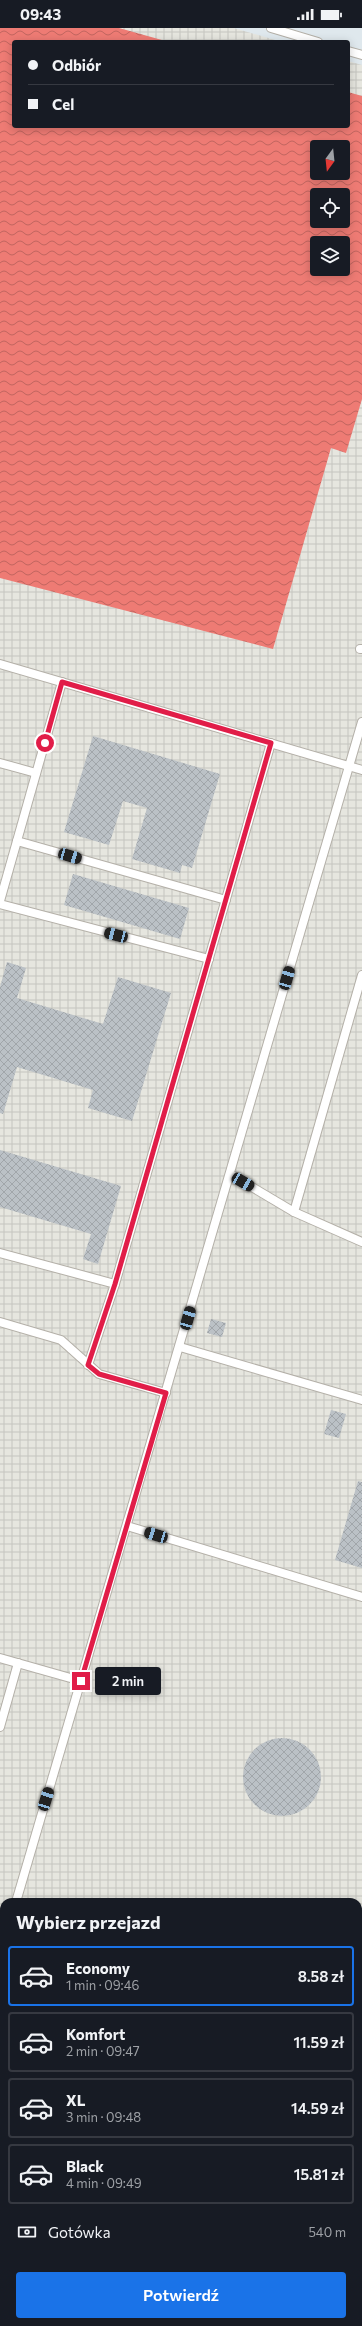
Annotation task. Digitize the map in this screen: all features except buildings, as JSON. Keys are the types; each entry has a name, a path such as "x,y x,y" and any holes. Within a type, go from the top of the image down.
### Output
{"lane":[{"path":"271,28 311,40"},
{"path":"350,52 362,55"},
{"path":"0,664 362,770"},
{"path":"62,682 0,902 209,959"},
{"path":"17,1898 180,1347 362,722"},
{"path":"88,1365 115,1284 271,743"},
{"path":"0,763 36,773"},
{"path":"17,841 226,900"},
{"path":"294,1212 362,975"},
{"path":"230,1174 294,1212 362,1242"},
{"path":"0,1253 115,1284"},
{"path":"0,1322 60,1340 99,1374 166,1393"},
{"path":"180,1347 362,1400"},
{"path":"127,1526 362,1597"},
{"path":"0,1658 81,1681"},
{"path":"0,1727 18,1663"}],"shaded area":[{"path":"0,28 234,28 275,40 12,40 12,128 350,128 350,62 362,65 362,1898 0,1898"}],"water":[{"path":"0,28 119,28 162,40 12,40 12,128 350,128 350,93 362,96 362,399 346,453 331,448 273,649 0,578"}],"route":[{"path":"45,743 62,682 271,743 115,1284 88,1365 99,1374 166,1393 81,1681"}]}
